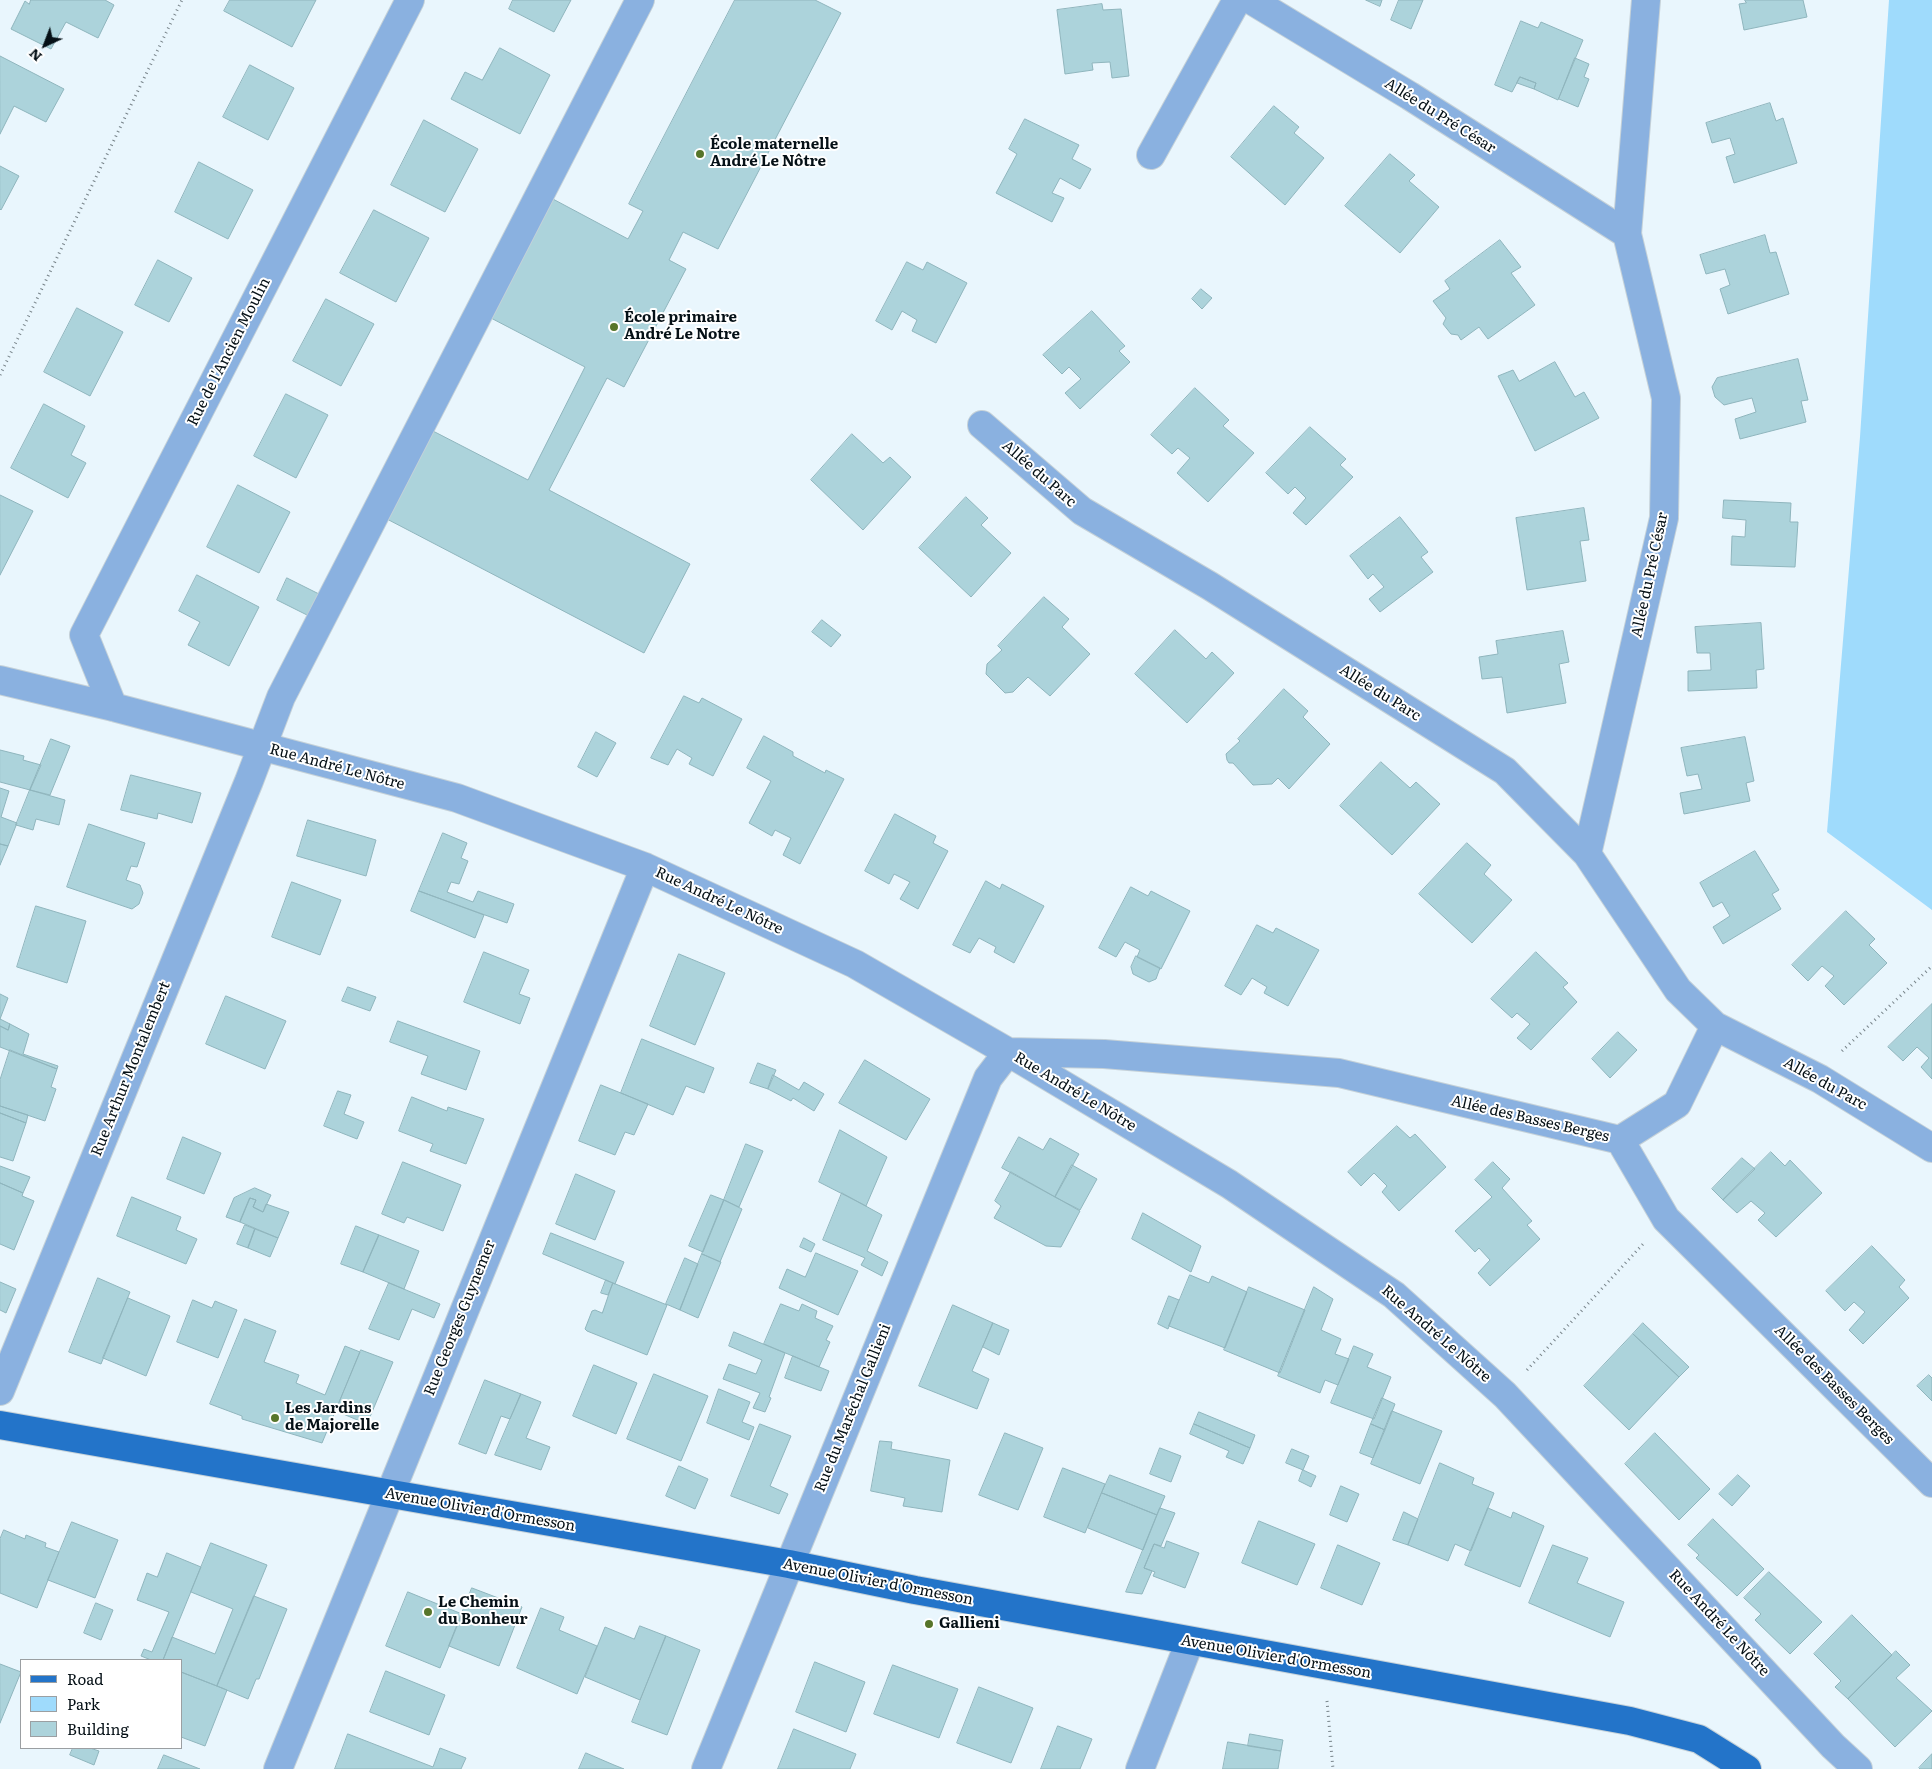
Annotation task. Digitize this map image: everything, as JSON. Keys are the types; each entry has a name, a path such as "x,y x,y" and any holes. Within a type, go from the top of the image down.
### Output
{"main road":[{"name":"Avenue Olivier d'Ormesson","path":"0,1425 789,1564 915,1590 1630,1721 1699,1739 1747,1769"}],"street":[{"name":"Rue de l'Ancien Moulin","path":"114,707 84,635 410,0"},
{"name":"Rue Arthur Montalembert","path":"0,1391 263,746 281,697 640,0"},
{"path":"1151,154 1237,0"},
{"name":"Allée du Pré César","path":"1251,0 1410,96 1627,234"},
{"name":"Allée du Pré César","path":"1587,854 1664,518 1666,398 1627,234 1646,0"},
{"name":"Allée du Parc","path":"982,425 1082,511 1210,586 1505,771 1587,854 1678,990 1715,1026 1820,1078 1932,1148"},
{"name":"Rue André Le Nôtre","path":"0,680 114,707 263,746 304,759 457,798 645,867 855,964 1008,1052 1229,1184 1394,1295 1505,1395 1833,1746 1858,1769"},
{"name":"Rue Georges Guynemer","path":"278,1769 388,1494 645,867"},
{"path":"1620,1140 1676,1104 1715,1026"},
{"name":"Allée des Basses Berges","path":"1008,1052 1104,1054 1339,1073 1620,1140 1666,1219 1932,1483"},
{"name":"Rue du Maréchal Gallieni","path":"706,1769 988,1078 1008,1052"},
{"path":"1140,1769 1190,1641"}],"path":[{"path":"0,375 182,0"},
{"path":"1820,1078 1833,1060 1932,966"},
{"path":"1505,1395 1666,1219"},
{"path":"1324,1666 1333,1769"}],"green space":[{"path":"1889,0 1932,0 1932,910 1827,832 1860,437"}],"building":[{"path":"31,0 105,0 114,5 98,38 66,22 51,49 11,29 25,1 29,4"},
{"path":"230,0 316,0 292,47 224,11"},
{"path":"513,0 571,0 554,32 509,9"},
{"path":"735,0 815,0 841,13 718,249 683,232 669,260 686,269 624,387 607,378 549,490 690,564 644,653 385,518 431,430 528,480 585,367 489,317 551,198 628,239 643,211 629,204"},
{"path":"1366,0 1382,0 1380,6"},
{"path":"1399,0 1423,0 1411,29 1391,20"},
{"path":"1745,0 1803,0 1807,17 1744,30 1739,4 1746,3"},
{"path":"1102,4 1103,10 1121,9 1129,76 1112,78 1110,62 1092,63 1093,70 1065,74 1057,10"},
{"path":"1521,21 1538,28 1541,22 1583,40 1558,100 1534,89 1536,83 1520,77 1512,92 1495,85"},
{"path":"500,48 550,75 520,134 451,99 465,72 482,80"},
{"path":"0,56 64,89 46,122 14,106 0,134"},
{"path":"1575,58 1589,64 1584,77 1589,79 1578,107 1559,99"},
{"path":"250,65 294,88 268,140 223,117"},
{"path":"1520,77 1536,83 1534,89 1517,83"},
{"path":"1770,103 1776,121 1783,118 1797,163 1734,183 1726,157 1735,154 1730,138 1712,143 1706,123"},
{"path":"1274,106 1299,127 1294,133 1324,158 1285,205 1231,157"},
{"path":"1025,119 1079,145 1072,159 1091,169 1080,189 1060,178 1052,193 1064,198 1052,222 996,193 1017,154 1009,149"},
{"path":"424,120 478,149 445,212 391,185"},
{"path":"1390,154 1415,175 1409,181 1439,207 1400,253 1345,206"},
{"path":"199,162 253,190 228,239 175,212"},
{"path":"0,166 19,176 1,210 0,209"},
{"path":"374,210 429,238 396,302 340,273"},
{"path":"1765,235 1770,253 1776,252 1789,294 1728,314 1720,289 1730,285 1725,269 1706,274 1700,255"},
{"path":"1500,240 1521,267 1511,273 1535,305 1488,339 1479,327 1461,340 1458,335 1451,334 1443,324 1446,318 1433,301 1450,289 1445,281"},
{"path":"158,260 192,278 169,322 135,305"},
{"path":"907,262 923,270 927,262 967,283 936,343 912,331 917,320 902,311 892,330 876,321"},
{"path":"1201,289 1212,298 1202,309 1192,299"},
{"path":"326,299 374,324 341,386 293,361"},
{"path":"77,308 123,332 90,396 44,372"},
{"path":"1092,311 1125,346 1119,351 1130,362 1080,409 1065,393 1081,379 1069,367 1062,374 1043,355"},
{"path":"1798,359 1808,400 1801,401 1806,422 1740,439 1735,419 1756,412 1752,398 1724,405 1715,397 1712,387 1717,378"},
{"path":"1555,362 1575,397 1584,392 1599,418 1535,451 1498,376 1513,370 1519,381"},
{"path":"1195,388 1229,420 1223,426 1254,453 1208,502 1177,473 1190,458 1178,448 1172,454 1151,435"},
{"path":"286,394 328,415 296,478 254,456"},
{"path":"44,404 85,426 71,455 86,463 68,498 11,468"},
{"path":"1310,427 1346,459 1340,465 1353,477 1306,525 1293,513 1306,498 1295,487 1288,494 1266,473"},
{"path":"852,434 883,463 890,457 911,477 863,530 811,480"},
{"path":"238,485 290,512 259,573 207,547"},
{"path":"0,495 33,511 0,575"},
{"path":"966,497 988,518 981,525 1011,553 971,597 919,548"},
{"path":"1724,500 1791,503 1790,522 1798,522 1795,567 1731,565 1732,536 1745,537 1746,520 1723,518"},
{"path":"1584,508 1589,540 1580,541 1586,581 1527,590 1516,518"},
{"path":"1400,517 1428,552 1421,557 1433,572 1380,612 1369,599 1384,587 1373,574 1368,579 1350,556"},
{"path":"197,575 259,607 229,666 188,645 200,622 179,611"},
{"path":"287,578 319,594 307,615 277,600"},
{"path":"1044,597 1069,619 1062,627 1090,654 1050,696 1028,677 1013,692 1005,693 986,674 987,664 1002,650 998,646"},
{"path":"822,620 841,635 831,647 812,632"},
{"path":"1761,623 1764,669 1756,670 1757,688 1688,691 1688,671 1711,670 1710,653 1697,653 1695,627"},
{"path":"1175,630 1206,659 1212,652 1234,673 1187,723 1135,674"},
{"path":"1563,631 1569,662 1559,664 1566,703 1507,713 1502,677 1482,679 1479,657 1498,654 1496,641"},
{"path":"1284,689 1308,711 1303,717 1330,744 1289,789 1278,778 1272,784 1253,785 1233,763 1229,763 1226,754 1240,741 1238,739"},
{"path":"684,696 699,703 702,698 742,719 713,776 689,764 692,758 677,749 668,765 651,758"},
{"path":"596,732 616,743 597,777 578,767"},
{"path":"764,736 793,752 793,756 825,773 826,770 844,779 800,864 783,855 791,838 775,830 772,836 749,823 771,781 747,768"},
{"path":"1745,737 1754,781 1746,783 1750,801 1684,814 1680,793 1702,789 1698,774 1687,776 1681,748"},
{"path":"51,739 70,746 50,795 30,790"},
{"path":"0,750 24,756 23,760 41,765 30,790 0,782"},
{"path":"1381,762 1410,788 1416,782 1440,804 1392,855 1340,806"},
{"path":"131,775 201,793 192,823 158,813 157,819 121,810"},
{"path":"0,788 9,791 1,817 17,823 8,846 0,844"},
{"path":"30,790 65,800 59,825 36,819 33,830 16,825"},
{"path":"895,814 936,836 933,843 948,851 918,909 900,899 910,882 894,874 889,884 865,871"},
{"path":"308,820 376,840 366,876 297,856"},
{"path":"89,824 145,843 137,867 131,866 126,880 140,885 143,893 139,904 132,909 67,887"},
{"path":"443,833 467,843 461,858 468,861 459,884 451,882 447,892 473,902 478,891 514,904 507,923 419,891"},
{"path":"1467,843 1491,865 1484,874 1512,900 1472,943 1419,894"},
{"path":"0,844 8,846 0,865"},
{"path":"1755,851 1779,890 1772,894 1781,909 1723,944 1713,927 1730,916 1722,902 1713,907 1700,883"},
{"path":"986,881 1000,889 1002,884 1044,906 1014,963 994,952 996,947 979,938 970,953 953,945"},
{"path":"292,882 341,900 320,955 272,937"},
{"path":"1131,887 1148,896 1151,891 1190,911 1161,969 1137,957 1140,950 1125,942 1116,957 1099,948"},
{"path":"419,891 484,915 475,938 411,911"},
{"path":"36,906 86,921 67,983 17,967"},
{"path":"1846,911 1875,939 1869,945 1887,963 1844,1005 1825,986 1834,976 1822,966 1808,981 1792,965"},
{"path":"1257,925 1273,933 1276,928 1319,950 1288,1006 1264,993 1267,987 1252,978 1241,995 1225,986"},
{"path":"484,952 529,970 519,994 530,998 520,1024 464,1002"},
{"path":"1536,952 1568,983 1563,987 1577,1002 1531,1050 1517,1038 1530,1024 1517,1013 1512,1018 1491,999"},
{"path":"679,954 725,973 695,1045 650,1026"},
{"path":"1136,956 1160,968 1156,979 1149,982 1133,974 1131,967"},
{"path":"348,987 376,997 370,1011 342,1001"},
{"path":"0,994 8,998 0,1019"},
{"path":"226,996 286,1021 265,1069 206,1044"},
{"path":"1932,1004 1932,1079 1921,1067 1929,1058 1917,1047 1903,1061 1888,1047"},
{"path":"0,1019 10,1024 8,1030 0,1026"},
{"path":"398,1021 480,1051 466,1090 421,1074 428,1056 390,1042"},
{"path":"10,1024 29,1034 23,1054 58,1066 57,1069 0,1047 0,1026 8,1030"},
{"path":"1618,1032 1637,1050 1610,1078 1592,1059"},
{"path":"642,1039 714,1068 704,1093 686,1086 673,1115 621,1093"},
{"path":"10,1050 57,1069 51,1087 56,1089 45,1121 0,1106 0,1080"},
{"path":"865,1060 930,1099 906,1140 839,1103"},
{"path":"758,1063 776,1070 768,1089 750,1083"},
{"path":"773,1075 799,1090 804,1082 824,1094 814,1111 793,1098 791,1101 768,1089"},
{"path":"601,1085 648,1104 634,1135 625,1132 615,1155 579,1141"},
{"path":"338,1091 351,1095 344,1114 364,1122 357,1139 324,1126"},
{"path":"412,1097 447,1111 448,1107 484,1119 466,1164 430,1151 433,1144 399,1131"},
{"path":"0,1106 28,1115 26,1123 0,1113"},
{"path":"0,1113 26,1123 13,1161 0,1157"},
{"path":"1397,1126 1410,1138 1415,1134 1446,1167 1399,1211 1382,1192 1387,1186 1374,1173 1361,1186 1348,1172"},
{"path":"840,1130 887,1157 866,1206 819,1182"},
{"path":"183,1137 221,1153 204,1194 167,1179"},
{"path":"1019,1137 1043,1150 1050,1138 1079,1154 1055,1197 1002,1168"},
{"path":"746,1144 763,1151 739,1207 724,1200"},
{"path":"1771,1152 1785,1166 1790,1160 1822,1193 1776,1237 1758,1220 1765,1213 1751,1201 1737,1213 1723,1200"},
{"path":"1742,1158 1755,1169 1723,1200 1712,1189"},
{"path":"403,1162 461,1185 443,1231 407,1217 404,1223 382,1214"},
{"path":"1493,1162 1510,1179 1502,1188 1532,1221 1527,1225 1540,1239 1490,1286 1478,1273 1490,1260 1479,1248 1475,1252 1455,1231 1492,1197 1475,1180"},
{"path":"1072,1165 1097,1179 1080,1210 1055,1197"},
{"path":"0,1166 30,1177 23,1193 0,1183"},
{"path":"1011,1172 1080,1211 1061,1247 1046,1246 994,1218 1001,1206 995,1201"},
{"path":"576,1174 615,1191 595,1240 556,1224"},
{"path":"0,1183 23,1193 22,1196 34,1201 14,1250 0,1244"},
{"path":"255,1188 271,1195 263,1212 253,1207 256,1200 250,1198 240,1222 226,1217 234,1198"},
{"path":"842,1193 882,1215 867,1251 888,1262 882,1276 861,1265 865,1258 823,1240"},
{"path":"711,1195 724,1200 703,1252 689,1246"},
{"path":"132,1197 181,1217 176,1230 197,1239 186,1264 117,1236"},
{"path":"250,1198 256,1200 253,1207 263,1212 266,1204 289,1212 278,1238 240,1222"},
{"path":"724,1200 742,1209 720,1262 702,1254"},
{"path":"1143,1213 1201,1246 1191,1272 1132,1239"},
{"path":"245,1225 255,1229 248,1248 237,1244"},
{"path":"356,1226 379,1235 363,1272 341,1264"},
{"path":"255,1229 278,1238 270,1257 248,1248"},
{"path":"551,1233 624,1262 615,1284 543,1254"},
{"path":"379,1235 419,1251 404,1289 363,1272"},
{"path":"804,1238 815,1244 811,1252 800,1247"},
{"path":"1872,1246 1905,1280 1899,1287 1909,1298 1863,1344 1849,1330 1865,1312 1854,1302 1845,1311 1826,1291"},
{"path":"816,1253 858,1271 838,1315 779,1288 787,1269 805,1277"},
{"path":"702,1254 721,1262 698,1318 680,1310"},
{"path":"685,1258 698,1264 680,1310 666,1304"},
{"path":"1190,1275 1209,1283 1212,1276 1247,1292 1225,1348 1169,1326"},
{"path":"98,1278 130,1292 101,1364 69,1352"},
{"path":"606,1280 613,1283 608,1295 601,1293"},
{"path":"0,1282 16,1289 6,1313 0,1310"},
{"path":"389,1283 440,1304 434,1318 412,1309 399,1340 369,1329"},
{"path":"613,1283 667,1305 647,1355 585,1329 592,1311 595,1310 602,1313"},
{"path":"1249,1287 1305,1310 1280,1373 1224,1350"},
{"path":"1314,1287 1333,1299 1321,1330 1341,1339 1335,1354 1349,1359 1338,1385 1325,1380 1320,1393 1278,1376"},
{"path":"1169,1296 1179,1300 1168,1329 1158,1324"},
{"path":"128,1298 170,1316 146,1376 103,1358"},
{"path":"193,1300 212,1308 215,1301 237,1310 218,1358 177,1342"},
{"path":"781,1304 799,1311 802,1304 817,1311 815,1318 833,1326 826,1340 830,1342 819,1367 764,1344"},
{"path":"953,1305 993,1323 972,1371 989,1379 977,1409 919,1386"},
{"path":"245,1319 276,1331 264,1362 299,1375 296,1383 325,1395 345,1346 360,1352 322,1443 242,1419 242,1416 210,1404"},
{"path":"993,1323 1009,1330 999,1355 983,1347"},
{"path":"1643,1323 1689,1367 1679,1377 1633,1334"},
{"path":"734,1332 785,1353 765,1412 753,1408 760,1393 723,1379 729,1364 756,1374 762,1360 729,1346"},
{"path":"1633,1334 1679,1377 1629,1430 1584,1386"},
{"path":"1354,1346 1373,1354 1367,1367 1391,1377 1374,1419 1331,1403"},
{"path":"361,1350 393,1362 367,1424 336,1411"},
{"path":"793,1356 829,1371 821,1391 785,1378"},
{"path":"594,1365 637,1383 616,1434 573,1416"},
{"path":"654,1374 708,1396 681,1461 627,1439"},
{"path":"1929,1375 1932,1378 1932,1401 1917,1386"},
{"path":"485,1380 521,1394 510,1419 501,1416 486,1454 459,1444"},
{"path":"719,1389 750,1402 742,1422 754,1427 749,1440 707,1423"},
{"path":"521,1394 541,1402 526,1438 550,1447 541,1470 495,1455"},
{"path":"1382,1398 1395,1404 1385,1430 1371,1424"},
{"path":"1392,1411 1442,1431 1420,1484 1371,1464"},
{"path":"1199,1412 1255,1435 1250,1448 1194,1424"},
{"path":"760,1424 791,1436 770,1486 788,1494 779,1514 731,1496"},
{"path":"1194,1424 1250,1448 1243,1464 1226,1457 1229,1451 1190,1434"},
{"path":"1371,1424 1385,1430 1373,1458 1360,1453"},
{"path":"1005,1433 1043,1448 1018,1510 979,1495"},
{"path":"1655,1433 1710,1489 1679,1520 1625,1464"},
{"path":"880,1441 892,1442 891,1449 950,1460 942,1512 903,1506 905,1498 871,1491"},
{"path":"1160,1448 1181,1456 1171,1482 1150,1474"},
{"path":"1292,1449 1309,1456 1303,1470 1286,1463"},
{"path":"1440,1463 1474,1478 1472,1484 1494,1493 1471,1551 1455,1544 1448,1561 1408,1545"},
{"path":"679,1466 708,1479 695,1509 666,1496"},
{"path":"1063,1468 1105,1484 1085,1533 1044,1517"},
{"path":"1303,1470 1316,1476 1311,1487 1299,1481"},
{"path":"1110,1475 1165,1496 1157,1515 1102,1493"},
{"path":"1738,1475 1750,1486 1732,1506 1719,1494"},
{"path":"1341,1486 1359,1494 1347,1522 1330,1515"},
{"path":"1102,1493 1157,1515 1143,1550 1088,1528"},
{"path":"1160,1508 1175,1513 1161,1546 1154,1544 1144,1568 1152,1571 1142,1594 1126,1592"},
{"path":"1488,1508 1511,1518 1513,1512 1544,1526 1520,1587 1465,1565"},
{"path":"1404,1512 1418,1519 1408,1545 1393,1540"},
{"path":"1713,1519 1764,1569 1737,1596 1696,1558 1699,1555 1688,1545"},
{"path":"1259,1521 1315,1544 1297,1585 1242,1563"},
{"path":"72,1522 118,1540 95,1598 48,1580"},
{"path":"4,1530 25,1539 26,1535 46,1543 45,1547 59,1552 37,1608 0,1593 0,1539"},
{"path":"1167,1541 1199,1553 1185,1588 1153,1576 1155,1572 1144,1568 1154,1544 1164,1548"},
{"path":"211,1543 267,1565 217,1686 182,1672 182,1659 163,1659 172,1637 215,1654 233,1609 191,1592"},
{"path":"1338,1545 1380,1563 1362,1605 1321,1588"},
{"path":"1553,1545 1588,1558 1577,1583 1624,1602 1610,1637 1529,1603"},
{"path":"167,1553 201,1567 163,1659 148,1659 141,1656 144,1649 152,1652 169,1612 137,1600 147,1573 157,1577"},
{"path":"1769,1572 1822,1622 1790,1654 1755,1620 1761,1614 1744,1598"},
{"path":"472,1588 522,1607 499,1666 449,1646"},
{"path":"408,1592 462,1614 440,1668 386,1646"},
{"path":"254,1596 287,1609 259,1679 256,1679 248,1699 217,1686"},
{"path":"96,1603 113,1610 101,1640 84,1633"},
{"path":"541,1608 564,1617 559,1630 597,1646 577,1694 517,1668"},
{"path":"1852,1615 1892,1655 1848,1699 1835,1687 1841,1681 1814,1654"},
{"path":"640,1626 666,1636 640,1700 585,1677 605,1627 634,1639"},
{"path":"666,1636 700,1650 667,1735 632,1722"},
{"path":"1896,1651 1910,1665 1896,1678 1932,1711 1895,1747 1848,1699"},
{"path":"815,1662 865,1682 846,1732 796,1712"},
{"path":"0,1664 20,1672 20,1674 0,1723"},
{"path":"893,1665 958,1689 939,1738 874,1714"},
{"path":"386,1671 445,1695 429,1735 370,1712"},
{"path":"182,1672 227,1690 205,1746 182,1737"},
{"path":"979,1687 1033,1708 1011,1763 957,1743"},
{"path":"1058,1726 1092,1739 1080,1769 1041,1769"},
{"path":"794,1729 856,1754 850,1769 778,1769"},
{"path":"348,1734 433,1767 440,1748 466,1758 461,1769 335,1769"},
{"path":"1250,1734 1283,1740 1281,1751 1248,1746"},
{"path":"1228,1742 1281,1751 1278,1769 1223,1769"},
{"path":"73,1749 93,1749 99,1751 94,1765 70,1755"},
{"path":"586,1753 614,1765 624,1769 579,1769"},
{"path":"1932,1754 1932,1769 1920,1769 1919,1768"},
{"path":"164,1755 200,1769 158,1769"}],"place":[{"name":"École maternelle André Le Nôtre","path":"700,154"},
{"name":"École primaire André Le Notre","path":"614,327"},
{"name":"Les Jardins de Majorelle","path":"275,1418"},
{"name":"Le Chemin du Bonheur","path":"428,1612"},
{"name":"Gallieni","path":"929,1624"}]}
